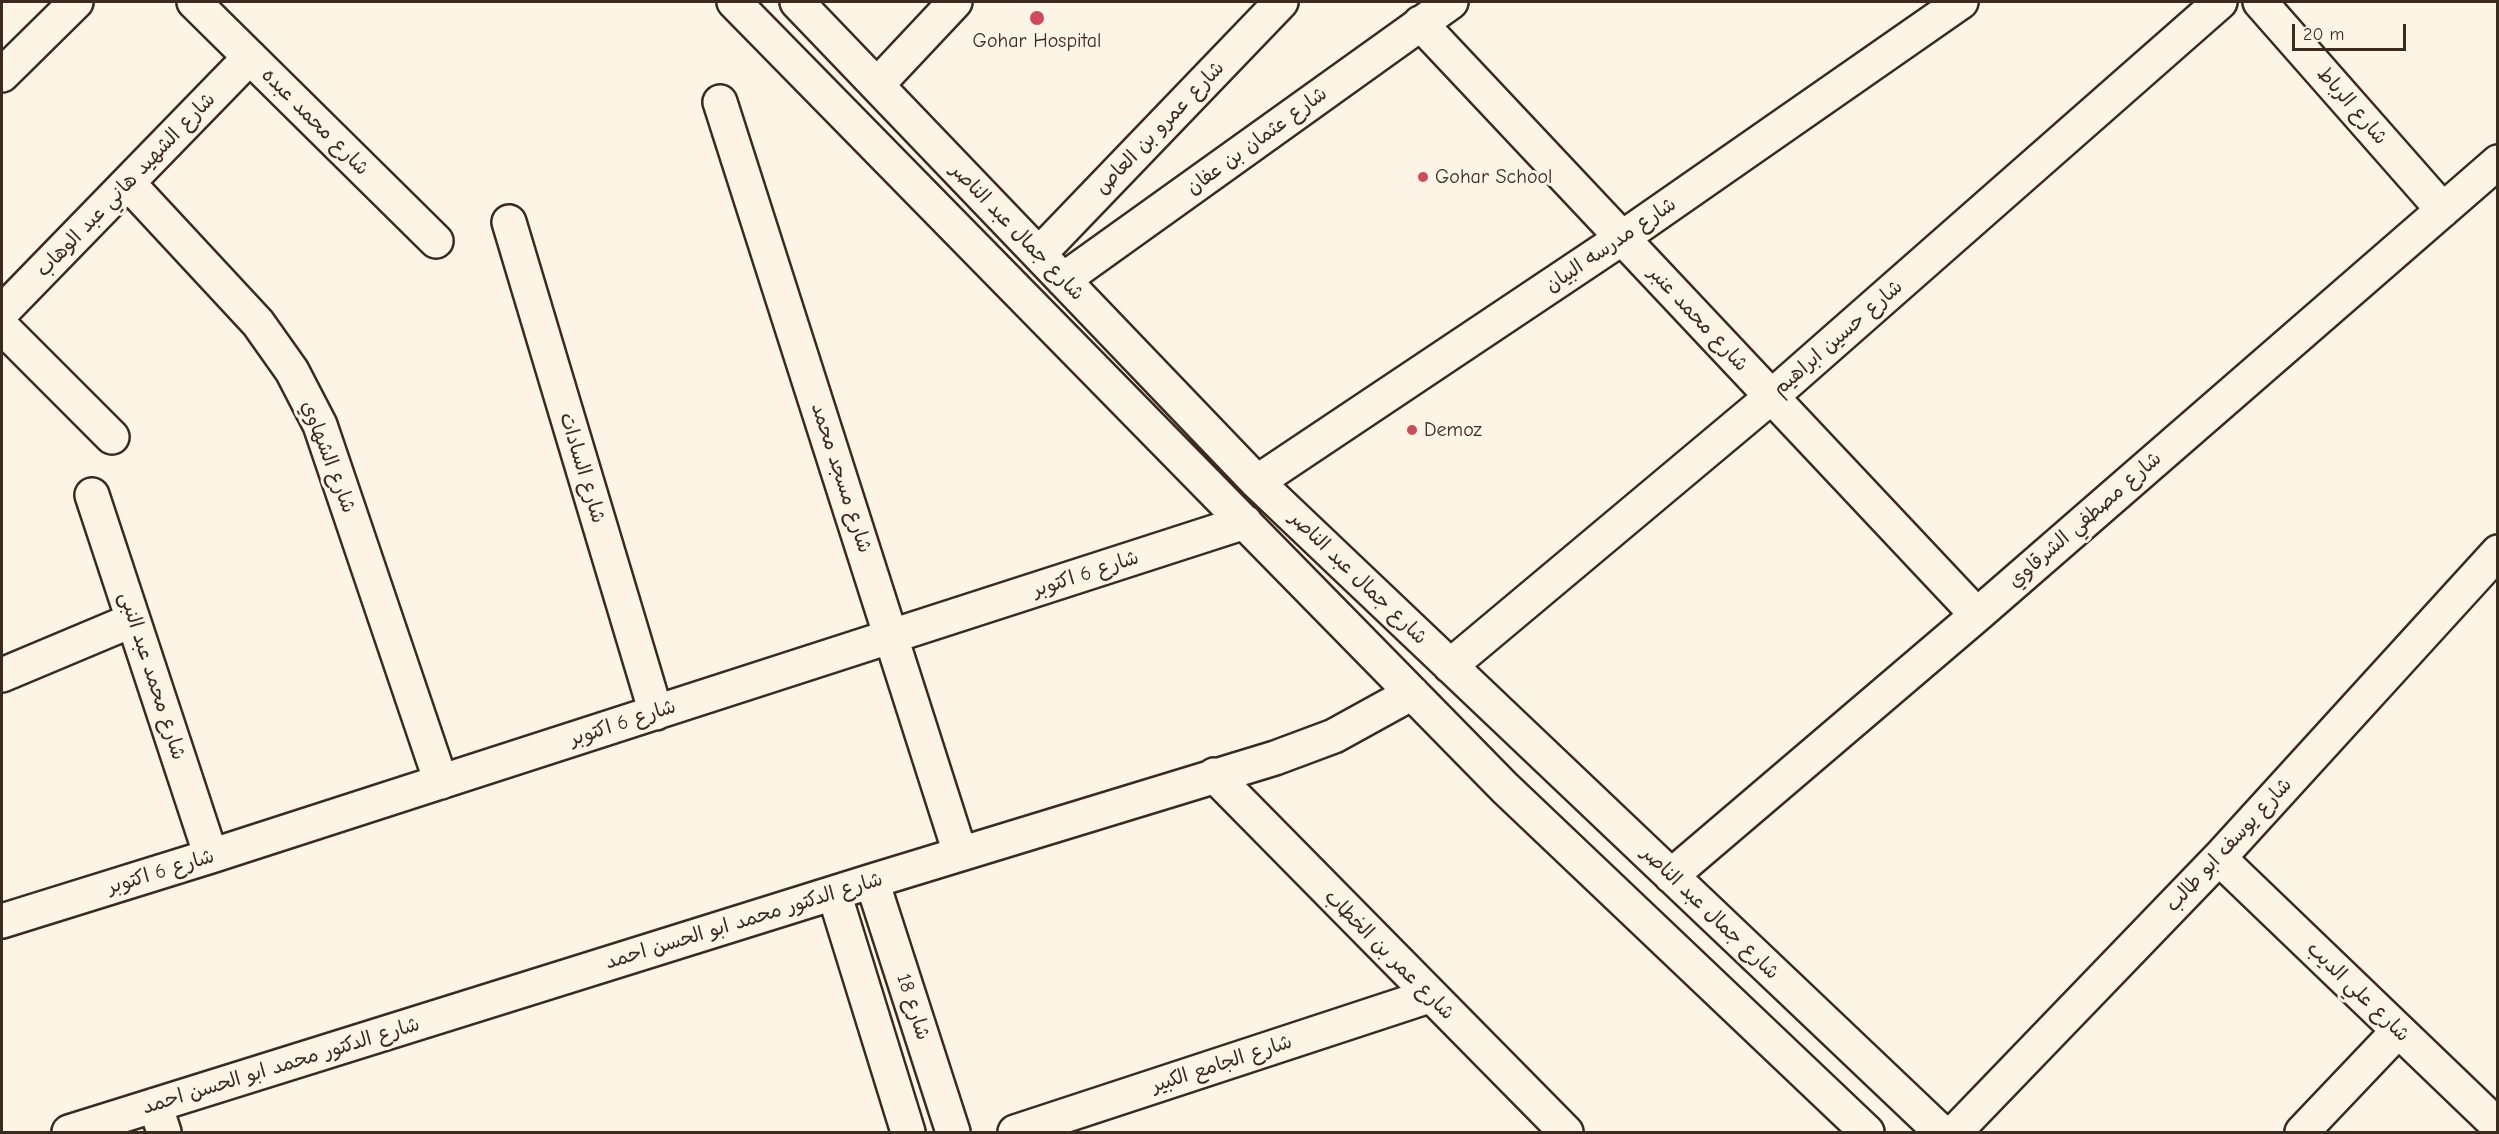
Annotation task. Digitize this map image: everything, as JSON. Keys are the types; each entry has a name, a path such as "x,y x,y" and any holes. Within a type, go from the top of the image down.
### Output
{"street":[{"path":"2,75 76,2"},
{"name":"شارع محمد عبده","path":"194,2 436,242"},
{"name":"شارع جمال عبد الناصر","path":"734,2 1505,788 1867,1132"},
{"name":"شارع جمال عبد الناصر","path":"797,2 1257,482 1941,1132"},
{"path":"877,85 955,2"},
{"name":"شارع عمرو بن العاص","path":"1039,254 1281,2"},
{"name":"شارع عثمان بن عفان","path":"1063,280 1451,2"},
{"name":"شارع مدرسه البيان","path":"1257,482 1622,238 1961,2"},
{"name":"شارع حسين ابراهيم","path":"1450,666 1771,397 2220,2"},
{"name":"شارع الرباط","path":"2260,2 2443,210"},
{"name":"شارع محمد عنبر","path":"1420,23 1977,615"},
{"name":"شارع الشهيد هاني عبد الوهاب","path":"2,312 250,57"},
{"name":"شارع مسجد محمد","path":"720,102 960,853"},
{"name":"شارع مصطفي الشرقاوي","path":"1671,876 1977,615 2498,162"},
{"name":"شارع الشهاوي","path":"128,183 258,322 292,371 320,424 441,782"},
{"name":"شارع السادات","path":"508,222 656,713"},
{"path":"2,327 112,437"},
{"name":"شارع محمد عبد النبى","path":"92,495 211,856"},
{"name":"شارع 6 اكتوبر","path":"2,921 211,856 1245,522"},
{"name":"شارع يوسف ابو طالب","path":"1955,1132 2219,858 2498,552"},
{"path":"2,675 133,620"},
{"name":"شارع الدكتور محمد ابو الحسن احمد","path":"69,1132 160,1119 834,892 1275,758 1334,735 1412,693"},
{"name":"شارع عمر بن الخطاب","path":"1214,775 1566,1132"},
{"name":"شارع علي الديب","path":"2219,858 2498,1126"},
{"name":"شارع 18","path":"872,880 953,1132"},
{"path":"834,892 908,1132"},
{"name":"شارع الجامع الكبير","path":"1015,1132 1430,996"},
{"path":"2302,1132 2398,1031"}],"place":[{"name":"Gohar Hospital","path":"1037,18"},
{"name":"Gohar School","path":"1423,177"},
{"name":"Demoz","path":"1412,430"}]}
